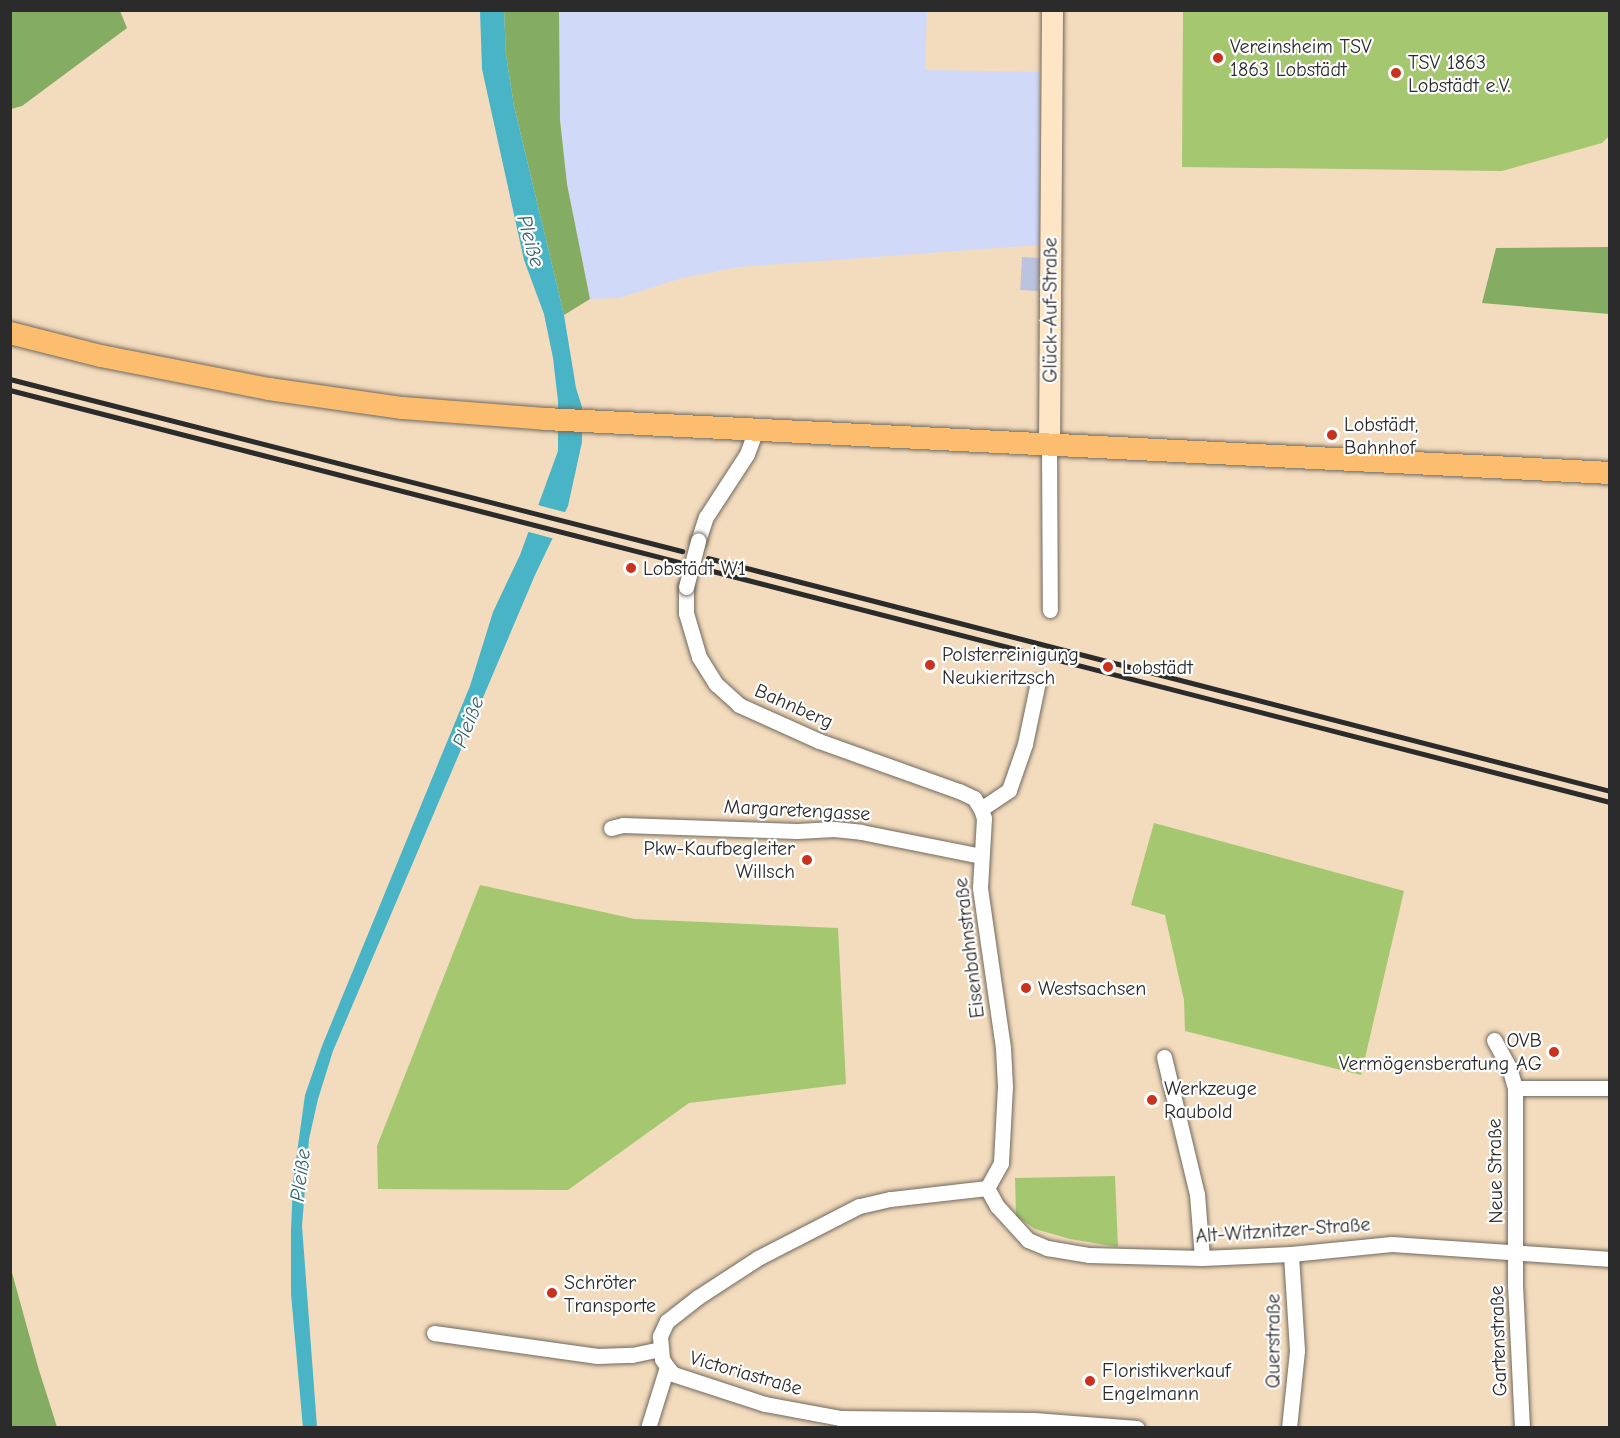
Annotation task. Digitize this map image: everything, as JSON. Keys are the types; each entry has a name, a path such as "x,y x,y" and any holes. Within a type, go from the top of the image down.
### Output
{"main road":[{"name":"Glück-Auf-Straße","path":"1049,444 1052,10"},
{"path":"10,333 101,356 269,389 403,408 595,422 1610,473"}],"street":[{"name":"Bahnberg","path":"756,429 747,454 727,481 706,517 686,587 686,613 699,657 716,684 739,705 819,741 959,790 974,798 981,809"},
{"name":"Glück-Auf-Straße","path":"1049,444 1050,610"},
{"path":"981,809 1009,790 1025,744 1038,682"},
{"name":"Eisenbahnstraße","path":"981,809 984,818 980,888 984,930 1003,1048 1005,1086 1001,1163 987,1188"},
{"name":"Margaretengasse","path":"611,828 623,825 861,832 981,856"},
{"name":"Neue Straße","path":"1494,1040 1509,1067 1515,1088 1517,1253"},
{"path":"1164,1058 1197,1194 1202,1258"},
{"path":"1515,1088 1610,1088"},
{"path":"434,1333 597,1356 632,1354 660,1349 660,1336 667,1321 698,1297 758,1258 859,1206 890,1199 987,1188"},
{"name":"Alt-Witznitzer-Straße","path":"987,1188 1012,1226 1028,1240 1047,1248 1089,1255 1202,1258 1291,1254 1392,1244 1449,1246 1610,1259"},
{"name":"Gartenstraße","path":"1517,1253 1515,1285 1522,1428"},
{"name":"Querstraße","path":"1289,1428 1298,1350 1291,1254"},
{"name":"Victoriastraße","path":"660,1349 667,1367 673,1374 765,1404 840,1418 1034,1420 1137,1428"},
{"path":"648,1428 667,1367"}],"shaded area":[{"path":"559,11 927,11 925,70 1040,72 1039,245 739,267 682,278 619,298 590,299 567,184 560,120"},
{"path":"1022,257 1040,258 1038,291 1020,290"}],"green space":[{"path":"11,10 120,11 127,28 22,106 11,109"},
{"path":"504,11 559,11 560,120 567,184 590,299 564,315 514,106 506,55"},
{"name":"TSV 1863 Lobstädt e.V.","path":"1183,11 1609,11 1609,136 1602,143 1502,171 1182,167"},
{"path":"1609,247 1609,314 1482,303 1496,248"},
{"path":"1154,823 1404,891 1361,1075 1185,1031 1184,1000 1165,915 1131,905"},
{"path":"480,885 635,919 838,928 846,1084 689,1103 568,1190 378,1189 377,1146"},
{"path":"1115,1176 1118,1247 1070,1239 1035,1229 1016,1216 1015,1178"},
{"path":"11,1269 38,1367 57,1427 11,1427"}],"water":[{"name":"Pleiße","path":"480,11 504,11 506,55 514,106 564,315 576,388 582,407 582,442 568,506 535,575 333,1051 318,1099 309,1139 302,1226 317,1427 303,1428 291,1294 291,1230 293,1182 305,1095 322,1046 470,686 493,612 520,555 558,451 558,401 553,358 544,314 524,260 482,69"}],"pier":[{"path":"534,504 568,513 555,539 525,531"}],"railway":[{"path":"10,379 682,551"},
{"path":"10,390 679,562"},
{"path":"708,558 1610,791"},
{"path":"705,569 1610,802"}],"place":[{"name":"Vereinsheim TSV 1863 Lobstädt","path":"1218,58"},
{"name":"TSV 1863 Lobstädt e.V.","path":"1396,73"},
{"name":"Lobstädt, Bahnhof","path":"1332,435"},
{"name":"Lobstädt W1","path":"631,568"},
{"name":"Polsterreinigung Neukieritzsch","path":"930,665"},
{"name":"Lobstädt","path":"1108,667"},
{"name":"Pkw-Kaufbegleiter Willsch","path":"807,860"},
{"name":"Westsachsen","path":"1026,988"},
{"name":"OVB Vermögensberatung AG","path":"1554,1052"},
{"name":"Werkzeuge Raubold","path":"1152,1100"},
{"name":"Schröter Transporte","path":"552,1293"},
{"name":"Floristikverkauf Engelmann","path":"1090,1381"}]}
